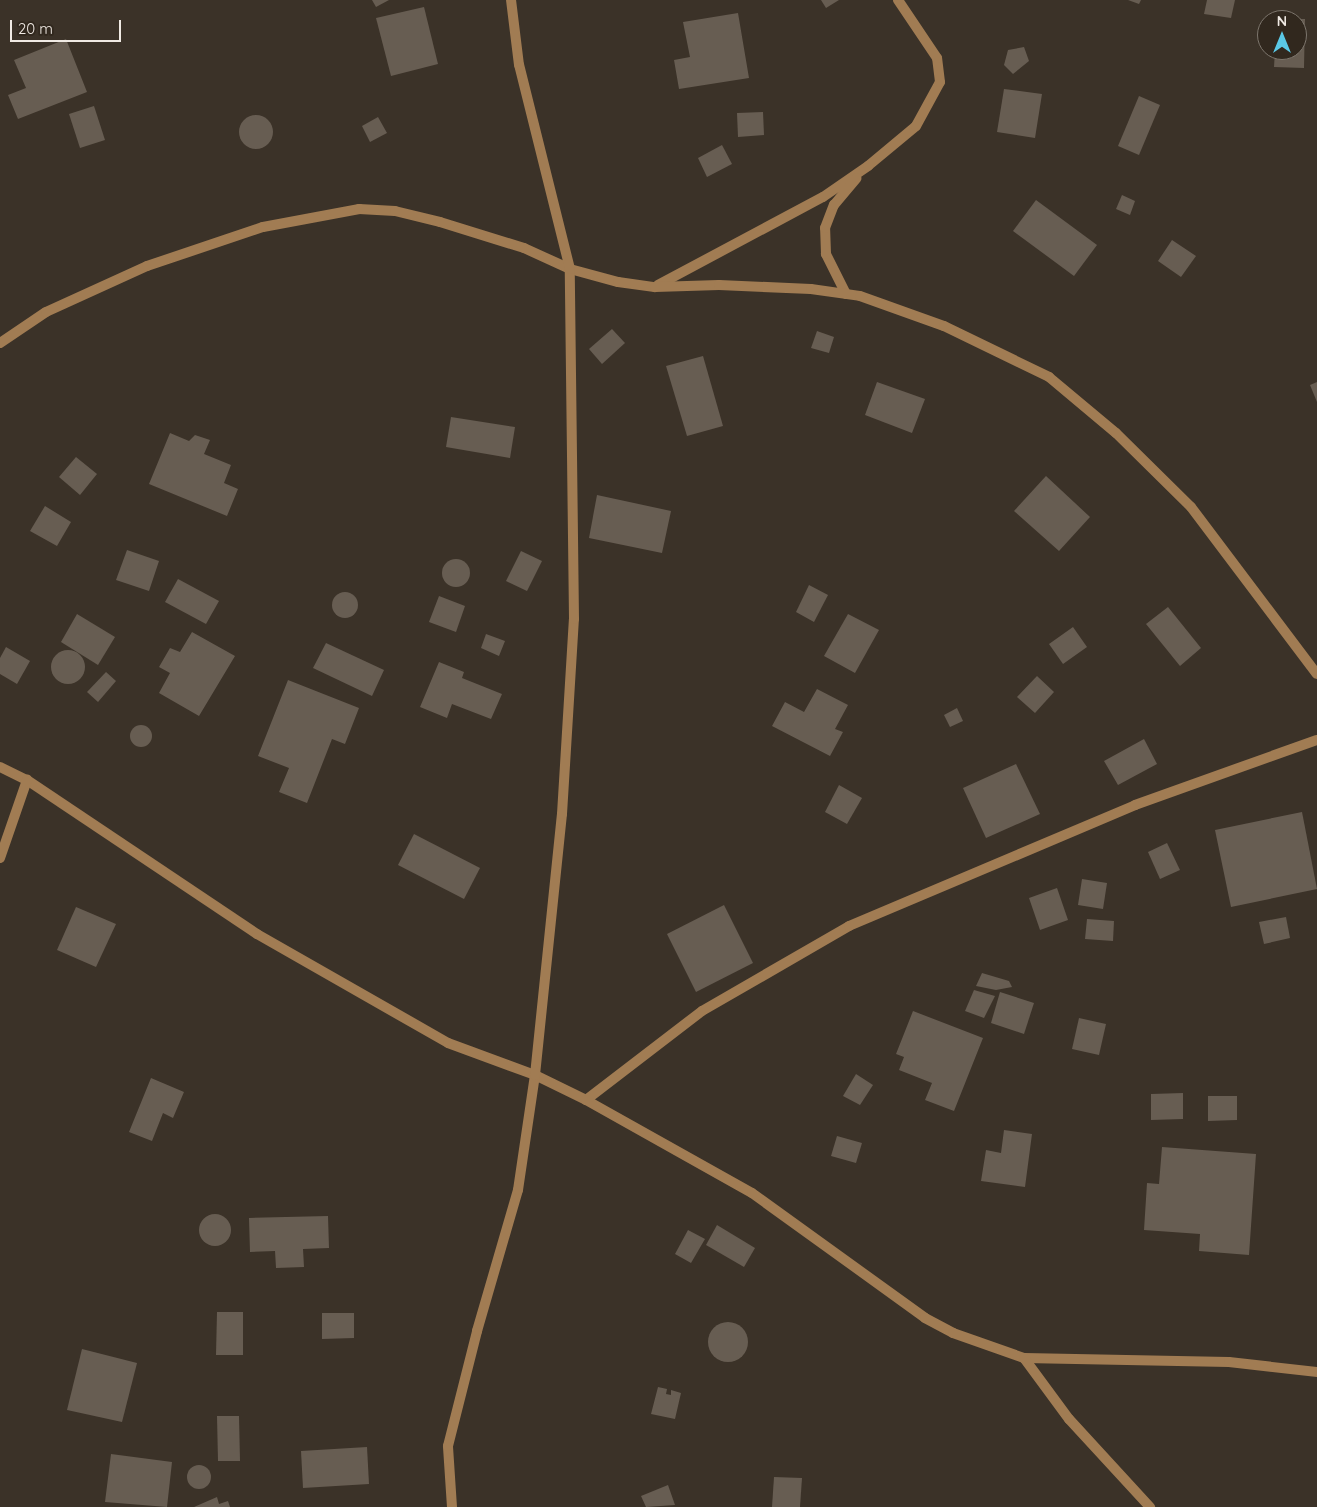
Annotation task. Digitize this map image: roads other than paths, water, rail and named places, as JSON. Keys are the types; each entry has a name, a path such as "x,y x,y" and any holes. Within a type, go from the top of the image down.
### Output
{"street":[{"path":"452,1507 448,1446 477,1331 518,1190 535,1075 562,814 574,619 570,269 519,65 511,0"},
{"path":"655,287 823,197 868,166 916,126 940,82 937,58 898,0"},
{"path":"846,294 826,254 824,228 834,205 868,166"},
{"path":"0,343 46,312 147,266 263,226 359,209 395,211 440,222 524,248 570,269 618,282 655,287 719,285 811,289 846,294 944,326 1049,377 1116,433 1190,507 1317,674"},
{"path":"586,1100 702,1011 849,926 1135,805 1317,740"},
{"path":"0,766 27,780 257,934 448,1043 535,1075 586,1100 752,1194 925,1318 953,1333 1024,1358 1229,1362 1317,1372"},
{"path":"0,858 27,780"},
{"path":"1024,1358 1069,1419 1150,1507"}]}
